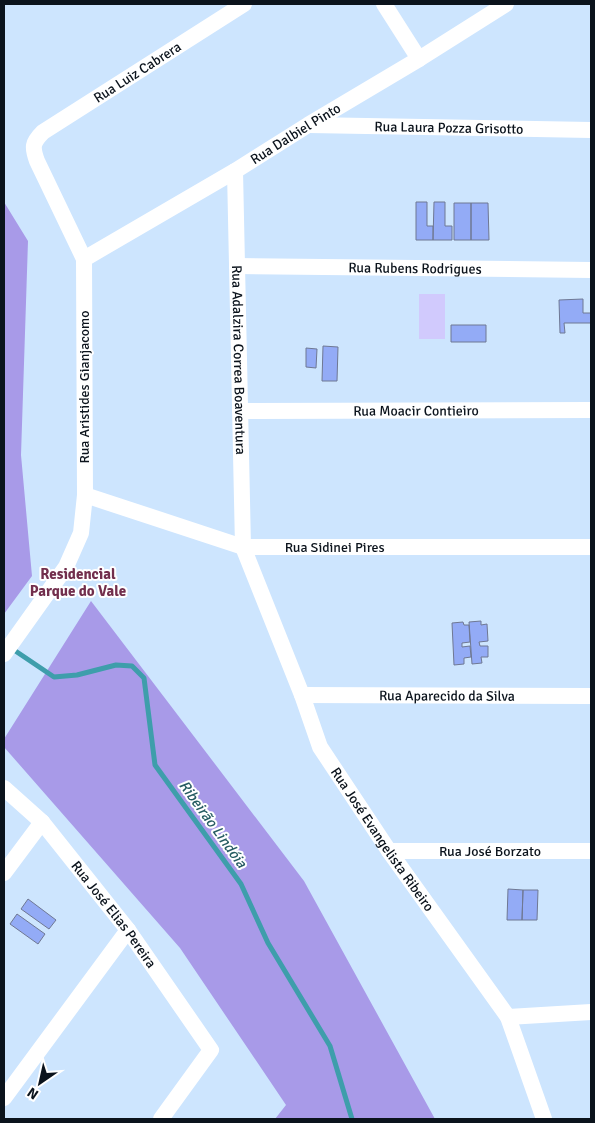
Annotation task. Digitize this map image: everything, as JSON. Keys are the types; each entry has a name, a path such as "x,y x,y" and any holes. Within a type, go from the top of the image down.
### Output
{"street":[{"name":"Rua Luiz Cabrera","path":"34,143 43,132 244,4"},
{"path":"384,4 419,59"},
{"name":"Rua Dalbiel Pinto","path":"84,260 235,171 506,4"},
{"name":"Rua Laura Pozza Grisotto","path":"308,125 591,130"},
{"name":"Rua Aristides Gianjacomo","path":"4,654 66,567 82,534 85,495 84,260 37,161 33,151 34,143"},
{"name":"Rua Adalzira Correa Boaventura","path":"235,171 243,548"},
{"name":"Rua Rubens Rodrigues","path":"237,266 591,270"},
{"name":"Rua Moacir Contieiro","path":"240,411 591,410"},
{"name":"Rua Sidinei Pires","path":"85,495 243,548 591,547"},
{"name":"Rua José Evangelista Ribeiro","path":"243,548 302,695 320,747 389,852 508,1017 544,1119"},
{"name":"Rua Aparecido da Silva","path":"302,695 591,696"},
{"name":"Rua José Elias Pereira","path":"4,788 42,822 128,930 211,1050 161,1119"},
{"path":"4,873 42,822"},
{"name":"Rua José Borzato","path":"389,852 591,851"},
{"path":"4,1098 128,930"},
{"path":"508,1017 591,1012"}],"shaded area":[{"path":"4,202 28,241 21,455 32,576 4,614"},
{"path":"419,294 445,294 445,339 419,339"},
{"path":"91,601 304,881 435,1119 275,1119 286,1105 180,948 4,747 4,739"}],"building":[{"path":"416,202 427,202 427,226 433,226 433,240 416,240"},
{"path":"434,202 445,202 445,226 452,226 452,240 433,240"},
{"path":"454,203 471,203 471,240 454,240"},
{"path":"471,203 488,203 489,240 471,240"},
{"path":"583,299 583,313 591,313 591,323 564,323 565,333 560,333 559,300"},
{"path":"451,325 486,325 486,342 451,342"},
{"path":"323,346 338,347 337,381 322,381"},
{"path":"306,348 317,349 316,368 306,367"},
{"path":"481,621 481,625 487,624 488,641 479,642 480,646 488,646 488,657 481,657 482,663 472,664 469,622"},
{"path":"463,622 464,625 469,625 470,642 462,643 462,647 470,646 471,657 464,658 464,664 454,665 452,623"},
{"path":"508,889 523,890 522,920 507,920"},
{"path":"523,890 538,890 537,920 522,920"},
{"path":"28,899 56,920 49,929 21,909"},
{"path":"17,914 45,934 38,944 10,924"}],"waterway":[{"name":"Ribeirão Lindóia","path":"11,648 54,677 77,675 116,665 132,666 144,678 155,765 241,884 268,943 330,1046 352,1119"}],"district":[{"name":"Residencial Parque do Vale","path":"78,582"}]}
